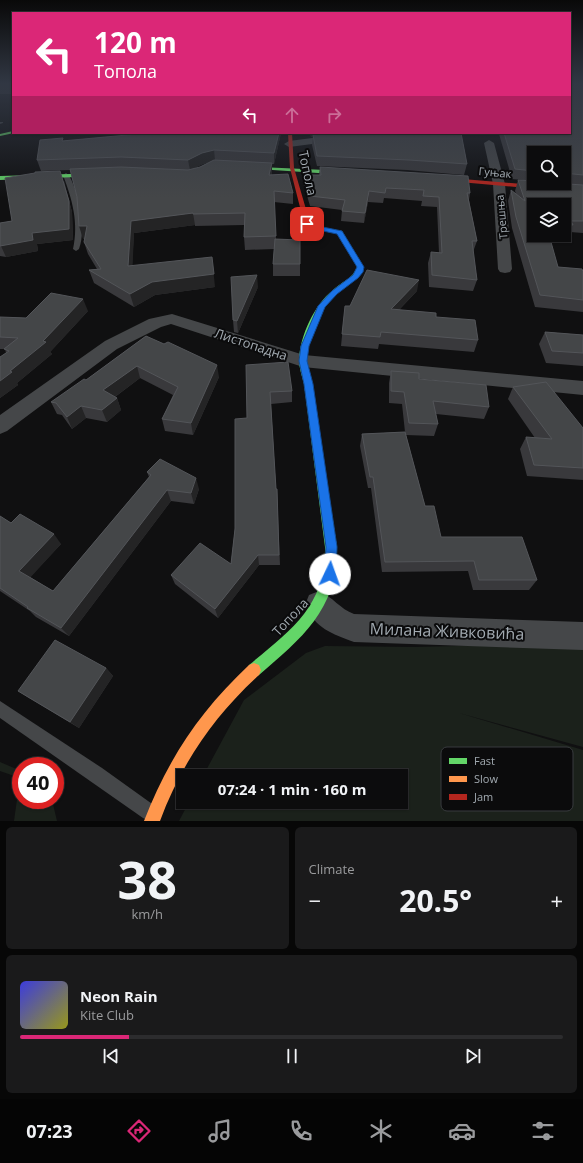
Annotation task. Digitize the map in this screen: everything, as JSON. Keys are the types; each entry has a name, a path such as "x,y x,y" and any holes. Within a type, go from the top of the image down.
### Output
{"street":[{"path":"1,135 12,132"},
{"name":"Топола","path":"153,818 172,773 191,740 211,713 237,686 305,624 319,605 330,574 331,547 308,384 303,361 305,346 321,306 334,292 356,276 360,267 340,232 312,227 307,224 292,170 289,144 290,134"},
{"path":"289,144 366,134"},
{"name":"Трешња","path":"489,143 498,184 505,269"},
{"path":"230,166 359,173"},
{"path":"0,178 109,174"},
{"name":"Гуњак","path":"430,178 583,191"},
{"name":"Листопадна","path":"0,426 111,345 144,328 172,319 303,361 583,388"},
{"name":"Милана Живковића","path":"319,605 335,621 354,628 583,636"}],"lane":[{"path":"66,175 76,201 80,237 76,249"},
{"path":"0,709 96,774 153,818"}],"shaded area":[{"path":"583,643 583,747 459,713 573,747 441,747 441,811 573,811 573,747 583,750 583,821 179,821 185,809 408,809 408,769 207,769 244,700 306,653 325,646 414,647"},
{"path":"0,762 12,767 12,775 0,771"},
{"path":"16,809 54,809 57,821 14,821"}],"building":[{"path":"571,121 583,121 583,175 571,174 571,146 527,146 527,170 515,169 504,134 571,134"},
{"path":"138,134 279,134 274,153 214,150 202,153 188,160 121,157 37,160 40,140 63,138 62,141"},
{"path":"461,134 467,164 317,156 313,135"},
{"path":"214,160 272,163 269,175 288,174 293,193 274,191 276,236 244,237 245,213 193,213 131,221 128,266 212,257 214,274 152,282 130,294 89,270 101,269 84,242 87,226 79,226 77,197 70,169 121,167 188,170 200,167"},
{"path":"320,167 468,176 470,193 467,193 477,241 472,241 477,280 432,275 431,252 442,253 439,197 423,196 424,190 386,188 385,193 369,191 365,213 342,211 345,200 310,196 304,175 321,175"},
{"path":"60,171 69,201 69,229 32,233 33,240 0,246 0,223 12,221 5,178 35,172"},
{"path":"518,180 527,181 527,190 571,190 571,184 583,185 583,221 571,221 571,198 527,198 527,242 551,242 558,267 582,269 583,300 540,295 516,217 511,190 525,201"},
{"path":"275,239 300,240 300,264 273,264"},
{"path":"367,270 419,280 391,309 436,313 436,317 475,320 478,340 381,332 380,337 342,334 345,306 350,306"},
{"path":"257,275 237,321 233,320 231,277"},
{"path":"51,293 83,299 43,341 46,342 0,381 0,357 9,351 4,349 18,338 0,337 0,317 26,318"},
{"path":"545,332 583,335 583,353 552,351"},
{"path":"146,336 164,344 168,342 217,365 191,423 162,419 178,387 137,366 103,390 117,398 102,410 81,406 67,417 56,403 51,402 84,379 86,380"},
{"path":"288,362 292,391 270,392 277,489 279,555 258,555 215,609 171,575 200,543 231,564 235,529 235,419 247,418 246,365"},
{"path":"391,371 419,373 419,379 486,385 489,407 433,401 438,424 409,423 404,392 391,391"},
{"path":"546,382 583,428 583,468 534,465 526,437 552,439 513,387"},
{"path":"405,432 425,506 434,506 441,537 522,537 537,580 479,580 474,561 385,562 373,477 370,477 362,434"},
{"path":"160,459 196,478 191,493 167,490 61,628 27,608 28,607 0,588 0,516 11,523 20,514 54,534 19,571 53,591 151,475 147,472"},
{"path":"55,640 106,668 70,722 18,691"}],"traffic: fast":[{"path":"0,135 12,132"},
{"path":"241,167 348,173"},
{"path":"0,178 102,174"},
{"path":"254,670 290,638 311,615 320,602 326,587 331,566 331,547 308,384 303,360 309,333 323,305 334,292 356,275 360,267 340,232 312,227 307,223"}],"traffic: slow":[{"path":"152,821 170,779 193,739 237,685 254,670"}],"traffic: jam":[{"path":"290,134 292,168 307,223"},
{"path":"439,179 583,191"}],"route":[{"path":"307,224 312,227 340,232 360,267 356,276 334,292 321,306 305,346 303,361 308,384 331,547 330,574"}]}
